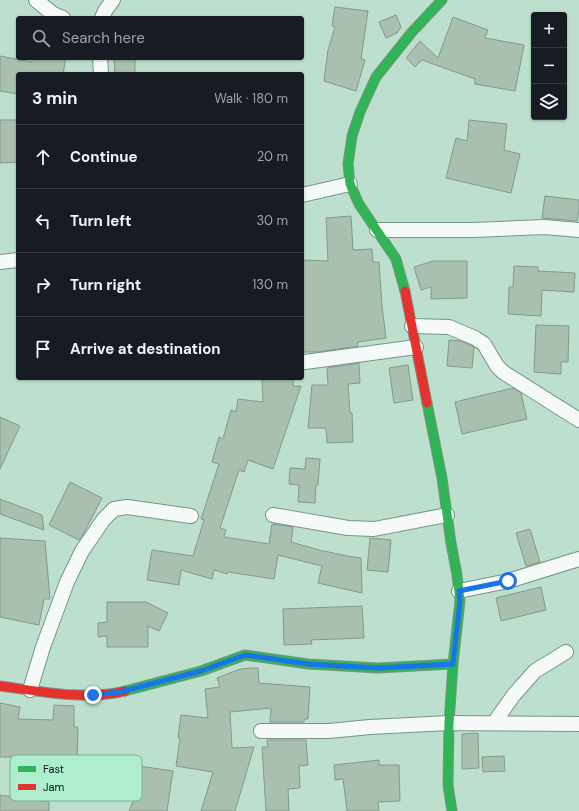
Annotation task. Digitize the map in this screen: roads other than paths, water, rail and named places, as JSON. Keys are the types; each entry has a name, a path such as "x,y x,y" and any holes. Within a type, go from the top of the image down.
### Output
{"street":[{"path":"36,0 53,14 58,16"},
{"path":"103,16 113,0"},
{"path":"442,0 412,32 376,77 360,112 352,136 348,164 350,184 359,204 396,259 405,292 442,478 460,601 453,664 449,723 448,785 452,811"},
{"path":"100,60 100,72"},
{"path":"304,195 350,184"},
{"path":"377,230 473,230 544,227 579,230"},
{"path":"0,262 16,260"},
{"path":"412,326 449,327 475,338 484,344 497,366 503,372 579,420"},
{"path":"305,362 416,347"},
{"path":"30,690 43,647 67,582 82,551 104,519 114,509 127,507 191,516"},
{"path":"273,515 348,528 374,529 447,515"},
{"path":"459,591 508,581 579,559"},
{"path":"494,723 513,696 535,671 566,652"},
{"path":"0,686 52,693 93,695 120,692 201,671 245,655 308,664 378,668 453,664"},
{"path":"261,731 329,731 370,727 449,723 579,724"}]}
